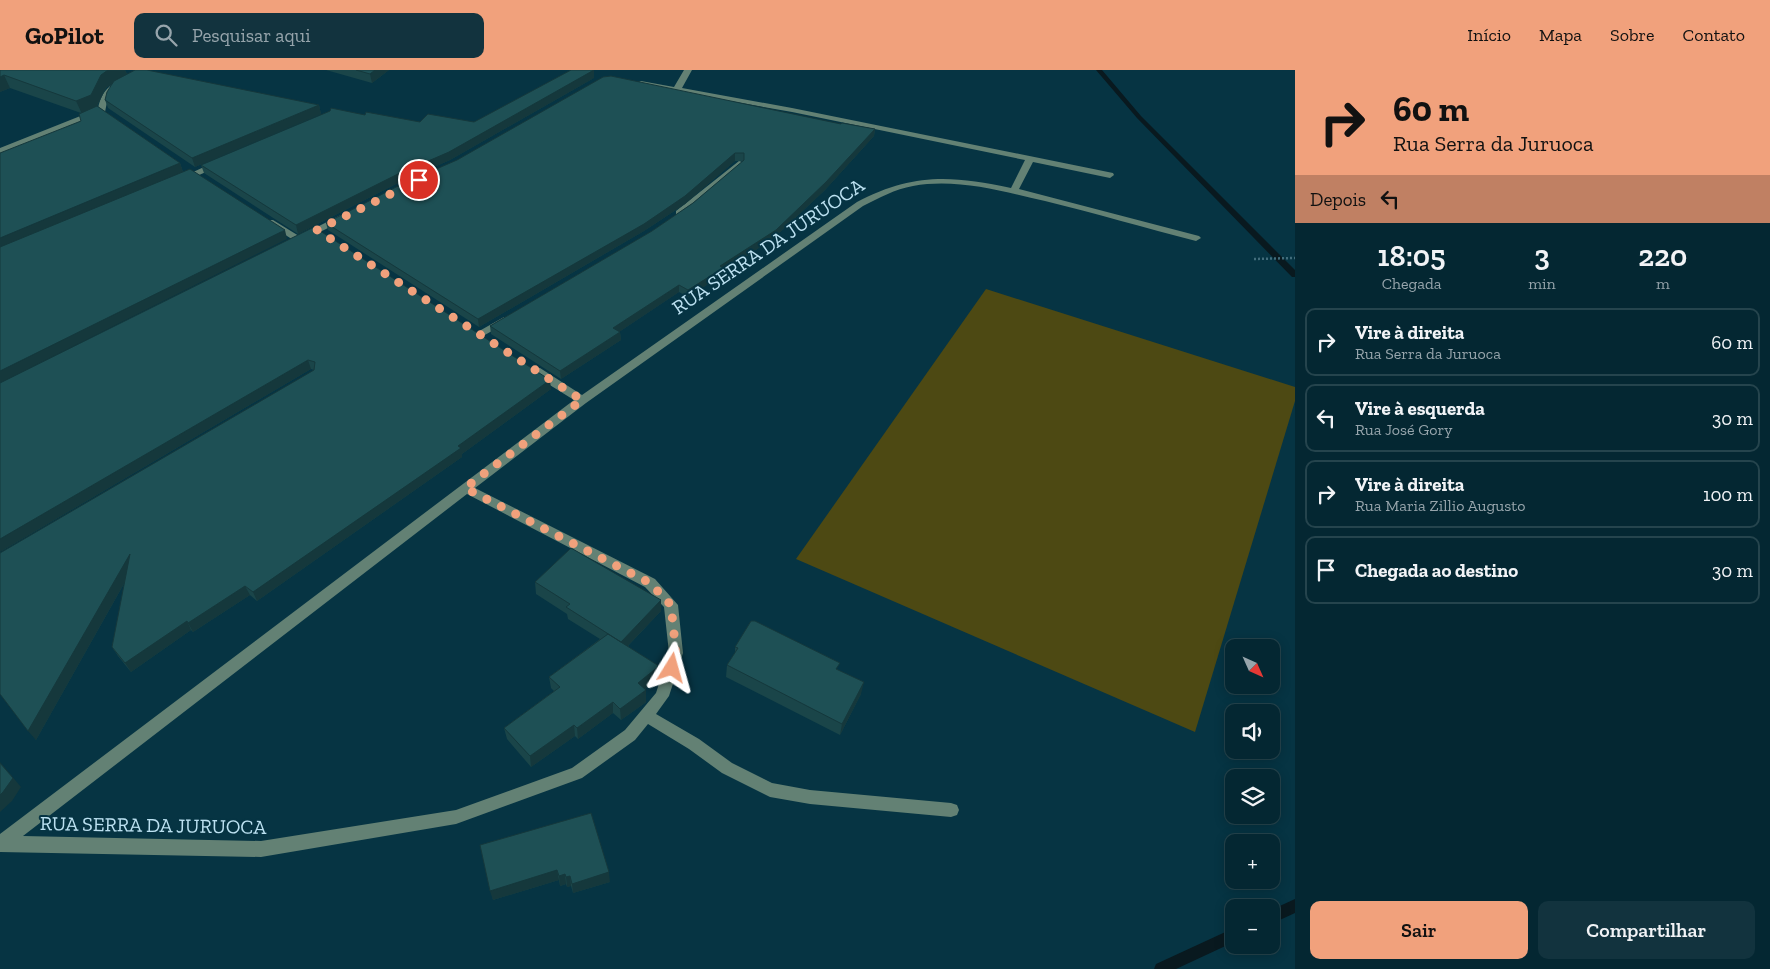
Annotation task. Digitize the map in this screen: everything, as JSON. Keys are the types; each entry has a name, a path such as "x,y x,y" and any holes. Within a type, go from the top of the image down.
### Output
{"street":[{"path":"0,151 106,113 104,97 112,87 144,70"},
{"path":"677,89 688,70"},
{"path":"628,81 792,110 1110,175"},
{"path":"168,185 230,158"},
{"path":"1014,191 1030,158"},
{"path":"673,218 689,207 739,164"},
{"name":"RUA SERRA DA JURUOCA","path":"1,843 582,400 860,204 896,186 948,180 1014,191 1130,218 1196,238"},
{"path":"258,214 294,242 321,232 351,213"},
{"path":"479,334 514,314"},
{"path":"527,365 582,400"},
{"name":"RUA SERRA DA JURUOCA","path":"1,843 261,849 456,817 576,773 630,735 662,696 676,653 671,605 650,583 465,488"},
{"path":"646,715 694,744 727,768 770,790 810,797 952,810"}],"path":[{"path":"1254,259 1295,258"}],"shaded area":[{"path":"986,289 1295,387 1295,401 1195,732 796,559"}],"building":[{"path":"0,70 108,70 101,75 91,95 76,101 4,75 0,77"},
{"path":"135,70 147,70 319,105 192,158 105,100 107,92 114,81"},
{"path":"356,70 375,70 370,74"},
{"path":"571,70 594,70 449,152 396,175 296,225 201,165 330,111 331,108 365,115 366,112 420,122 428,114 474,122"},
{"path":"611,76 841,124 875,129 826,182 776,230 720,266 723,268 688,290 679,285 613,328 620,332 560,371 490,326 652,231 693,203 744,160 744,153 735,153 685,196 644,224 478,319 326,223 404,183 457,160 603,77"},
{"path":"97,106 180,163 0,238 0,153 81,121 79,114"},
{"path":"190,169 285,230 0,371 0,247"},
{"path":"314,227 550,380 458,446 461,448 253,592 245,586 188,623 187,621 125,663 112,647 130,554 28,731 0,694 0,553 314,370 315,362 308,360 0,539 0,383"},
{"path":"571,548 661,600 621,642 566,607 570,604 535,582"},
{"path":"751,621 755,621 840,663 836,669 864,682 842,724 727,665 738,648 735,647"},
{"path":"608,634 659,666 638,683 646,690 620,709 613,702 577,728 574,725 530,756 504,728 560,687 549,677"},
{"path":"0,763 13,778 0,795"},
{"path":"591,813 609,872 572,884 570,876 566,877 565,874 559,876 557,870 490,891 480,845"}],"waterway":[{"path":"1099,70 1139,117 1295,275"},
{"path":"1280,913 1295,906"},
{"path":"1161,969 1225,939"}],"route":[{"path":"419,180 317,230 582,400 465,488 650,583 671,605 676,653 672,668"}]}
